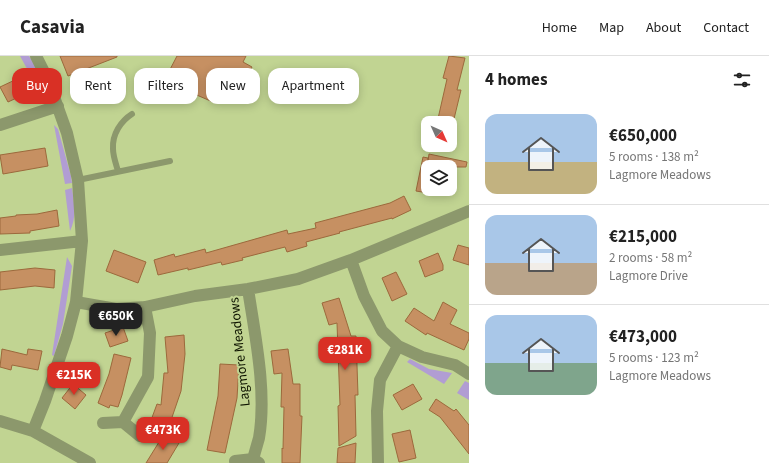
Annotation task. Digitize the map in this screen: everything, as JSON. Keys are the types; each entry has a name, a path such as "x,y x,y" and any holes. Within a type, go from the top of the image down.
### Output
{"street":[{"path":"33,431 67,336 76,302 82,241 78,180 67,133 48,80 36,56"},
{"path":"0,125 58,106"},
{"name":"Lagmore Meadows","path":"76,302 116,309 145,307 195,296 248,289 298,279 351,260 469,211"},
{"path":"0,250 82,241"},
{"path":"351,260 364,296 382,331 398,346 422,357 455,365 469,374"},
{"name":"Lagmore Meadows","path":"236,461 256,461 259,438 261,407 260,377 248,289"},
{"path":"124,422 148,377 150,333 145,307"},
{"path":"378,463 377,411 380,380 398,346"},
{"path":"0,421 33,431 90,463"},
{"path":"103,423 124,422 140,436"}],"lane":[{"path":"118,171 113,148 116,133 123,120 132,114"},
{"path":"78,180 170,161"}],"shaded area":[{"path":"20,56 29,56 36,68 27,68"},
{"path":"54,125 58,129 72,183 65,184"},
{"path":"72,188 74,220 70,231 65,190"},
{"path":"67,257 72,266 63,324 54,356 52,355"},
{"path":"410,359 429,369 452,373 444,384 407,362"},
{"path":"465,381 469,383 469,400 457,393"}],"building":[{"path":"60,56 117,56 89,68 70,68 70,75 68,76"},
{"path":"177,56 246,56 243,62 252,67 206,68 206,99 198,96 198,68 171,68"},
{"path":"449,56 465,58 457,90 461,90 455,116 439,116 447,79 443,78"},
{"path":"12,81 12,100 8,102 0,87"},
{"path":"45,148 48,166 3,174 0,155"},
{"path":"429,154 467,162 466,167 457,167 457,160 428,160"},
{"path":"423,157 428,158 428,160 422,160"},
{"path":"421,167 421,192 416,191"},
{"path":"404,196 411,210 392,219 306,242 307,246 287,252 285,247 242,258 243,260 222,265 221,262 158,275 154,260 174,254 175,257 205,249 206,253 287,230 288,234 316,228 315,223 390,203"},
{"path":"57,210 59,226 30,231 30,233 0,234 0,218"},
{"path":"458,245 469,248 469,265 453,260"},
{"path":"114,250 146,262 138,283 106,271"},
{"path":"438,253 443,265 443,270 425,277 419,261"},
{"path":"35,268 55,270 54,288 35,286 0,290 0,272"},
{"path":"396,272 407,294 392,301 382,278"},
{"path":"339,298 351,336 356,336 358,395 355,395 356,436 339,446 338,406 340,405 337,323 329,325 322,303"},
{"path":"443,302 457,310 450,324 469,333 469,339 464,350 427,333 426,335 405,321 414,308 434,321"},
{"path":"123,327 128,341 110,347 105,333"},
{"path":"184,335 185,354 181,391 168,429 150,423 157,404 161,405 164,373 168,373 165,337"},
{"path":"2,349 27,355 28,349 42,351 38,370 12,365 11,370 0,367"},
{"path":"288,349 293,384 300,384 300,416 302,416 300,463 282,463 284,407 281,407 282,373 274,374 271,351"},
{"path":"114,354 131,358 118,407 110,405 109,408 98,403 109,374"},
{"path":"220,364 239,365 237,398 225,453 207,450 218,396"},
{"path":"73,384 86,395 75,409 62,398"},
{"path":"413,384 422,399 402,410 393,395"},
{"path":"436,399 454,411 456,409 469,425 469,454 440,417 429,410"},
{"path":"410,430 416,458 399,462 392,434"},
{"path":"164,434 179,443 167,463 146,463"},
{"path":"356,443 355,463 337,463 338,448"}]}
